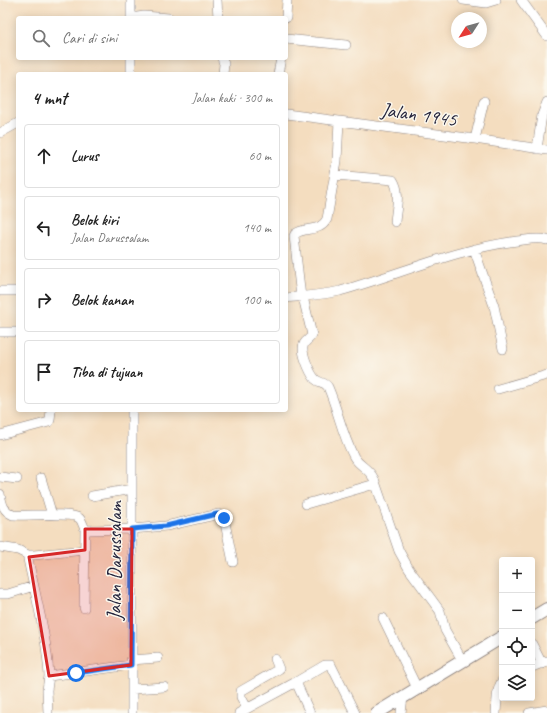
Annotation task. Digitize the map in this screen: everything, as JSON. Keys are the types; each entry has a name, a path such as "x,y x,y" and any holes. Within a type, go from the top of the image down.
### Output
{"main road":[{"path":"535,616 547,609"},
{"path":"383,712 402,697 499,639"}],"street":[{"path":"131,0 131,16"},
{"path":"217,0 218,16"},
{"path":"286,16 287,0"},
{"path":"463,0 486,3 496,0"},
{"path":"521,0 547,36"},
{"path":"288,39 346,45"},
{"path":"131,60 131,72"},
{"path":"223,60 223,72"},
{"path":"278,72 281,60"},
{"path":"475,139 484,101"},
{"path":"537,149 542,116 547,102"},
{"name":"Jalan 1945","path":"288,114 547,150"},
{"path":"339,121 339,141 329,212 325,224 319,228 299,231 295,234 302,297 312,335 303,344 302,348 306,363 314,378 326,384 328,387 352,452 359,464 369,470 399,551 409,569 440,611 445,630 462,660"},
{"path":"0,133 16,124"},
{"path":"334,175 394,180 397,189 395,222"},
{"path":"288,298 338,291 474,249 521,240 540,238 547,240"},
{"path":"474,249 494,306 503,349"},
{"path":"0,291 16,291"},
{"path":"0,332 16,332"},
{"path":"498,389 547,375"},
{"path":"0,436 48,422 50,420 51,412"},
{"name":"Jalan Darussalam","path":"132,412 132,713"},
{"path":"0,477 17,479"},
{"path":"41,478 52,515"},
{"path":"306,504 375,484"},
{"path":"92,496 132,489"},
{"path":"0,494 4,509 8,513 14,515 52,515 80,518 84,529 85,550 84,608"},
{"path":"84,529 132,529 166,526 220,514 224,518 233,562"},
{"path":"0,547 18,550 30,556 85,550"},
{"path":"30,556 28,559 48,659 48,713"},
{"path":"0,594 8,594 34,586"},
{"path":"383,618 417,688"},
{"path":"535,649 544,663"},
{"path":"49,676 158,658"},
{"path":"275,659 279,669 241,691 240,697 243,711 331,664 355,713"},
{"path":"296,682 310,713"},
{"path":"132,689 164,687"},
{"path":"402,697 402,713"},
{"path":"500,701 500,713"},
{"path":"529,713 547,710"}],"highlighted area":[{"path":"85,529 132,529 131,665 49,676 29,557 85,550"}],"route":[{"path":"76,673 131,665 132,529 166,526 217,514 222,515 224,518"}]}
